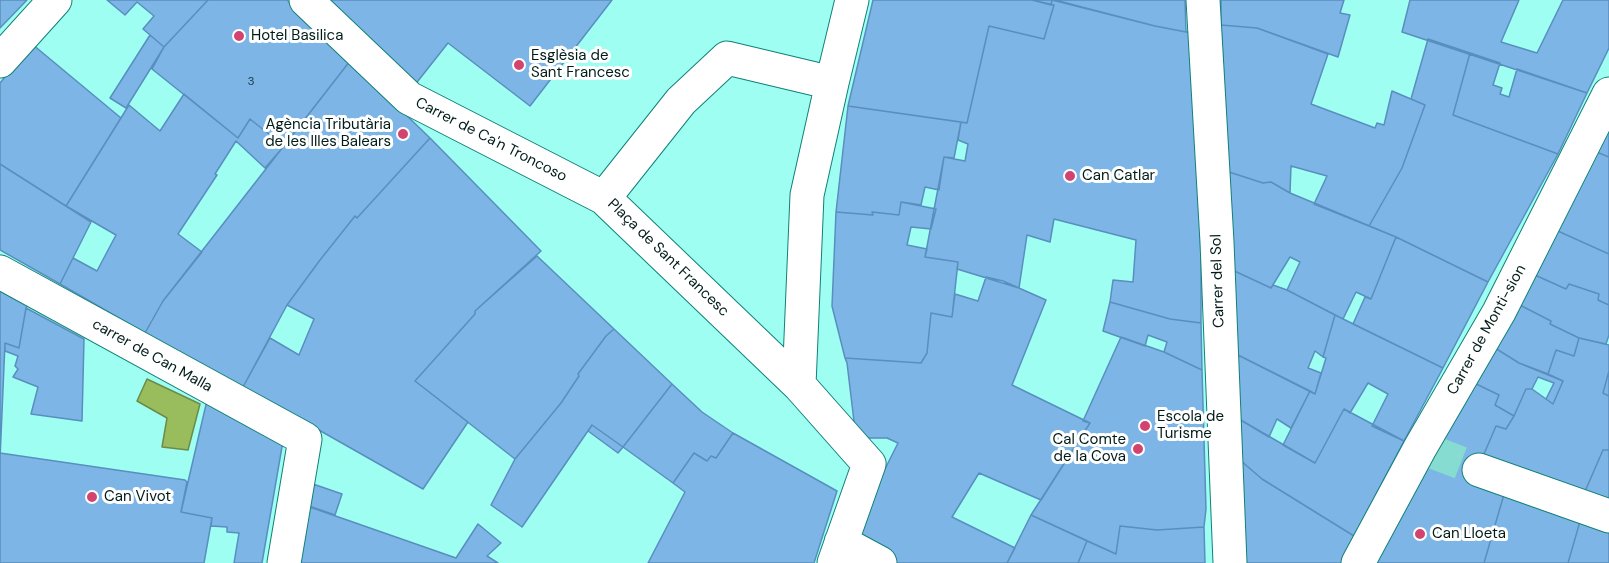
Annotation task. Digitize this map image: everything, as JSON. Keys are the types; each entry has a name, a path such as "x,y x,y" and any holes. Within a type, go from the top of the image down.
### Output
{"street":[{"path":"0,61 55,0"},
{"name":"Carrer de Ca'n Troncoso","path":"306,0 409,98 604,198"},
{"path":"799,385 807,195 852,0"},
{"name":"Carrer del Sol","path":"1203,0 1217,242 1230,563"},
{"name":"Plaça de Sant Francesc","path":"832,83 727,58 681,102 604,198 799,385 869,464 838,552"},
{"name":"Carrer de Monti-sion","path":"1358,563 1425,449 1499,312 1609,94"},
{"name":"carrer de Can Malla","path":"0,272 304,439 284,563"},
{"path":"1479,470 1609,516"},
{"path":"838,552 880,563"}],"shaded area":[{"path":"147,379 200,404 188,450 162,447 167,418 137,401"}],"building":[{"path":"0,0 27,0 0,28"},
{"path":"107,0 208,0 164,47 143,29 154,16 137,2 125,15"},
{"path":"208,0 287,0 350,61 284,146 250,119 238,138 152,69 164,47"},
{"name":"Esglèsia de Sant Francesc","path":"322,0 612,0 530,106 448,43 414,86"},
{"path":"873,0 1032,0 1054,5 1044,39 989,26 967,123 848,106"},
{"path":"1032,0 1052,0 1051,5"},
{"name":"Can Catlar","path":"1052,0 1155,26 1194,32 1201,323 1170,319 1110,302 1113,280 1133,282 1136,240 1054,219 1050,242 1027,235 1019,288 957,269 958,262 925,257 944,157 965,161 968,144 958,140 961,122 967,123 989,26 1044,39 1054,5 1051,5"},
{"path":"1055,0 1185,0 1186,32 1155,26"},
{"path":"1221,0 1344,0 1340,13 1350,15 1338,57 1257,28 1221,25"},
{"path":"1410,0 1519,0 1501,42 1537,53 1563,0 1609,0 1609,48 1587,93 1402,32"},
{"path":"1221,25 1257,28 1328,54 1311,104 1375,128 1377,123 1384,125 1392,91 1425,105 1402,168 1369,226 1314,204 1327,176 1291,166 1290,193 1271,182 1263,183 1229,172"},
{"path":"150,35 164,47 126,108 110,98"},
{"path":"1428,39 1470,53 1453,115 1558,154 1488,282 1369,226 1402,168 1425,105 1411,99"},
{"path":"32,44 121,118 66,206 0,164 0,83"},
{"path":"1470,53 1500,63 1493,85 1502,88 1500,94 1509,97 1517,69 1587,93 1558,154 1453,115"},
{"path":"350,61 430,138 357,218 355,216 320,260 287,305 243,387 145,333 163,301"},
{"path":"184,94 238,138 250,119 284,146 265,168 236,141 215,174 217,175 178,234 202,252 163,301 145,333 60,284 73,258 97,271 116,235 66,206 129,105 160,131"},
{"path":"848,106 961,122 954,158 944,157 939,190 925,187 921,205 901,202 899,215 836,212"},
{"path":"1609,118 1609,157 1594,151"},
{"path":"430,138 541,251 475,311 475,314 415,381 468,422 423,489 243,387 270,338 299,355 314,319 287,305 355,216 357,218"},
{"path":"1594,151 1609,157 1609,254 1549,227"},
{"path":"0,164 91,222 60,284 0,250"},
{"path":"1229,172 1263,183 1271,182 1290,193 1396,237 1371,299 1356,292 1343,319 1287,290 1300,262 1290,257 1271,288 1228,268"},
{"path":"901,202 936,209 931,229 911,227 907,245 927,249 925,257 958,262 952,317 931,313 927,353 921,363 845,358 832,306 836,212 899,215"},
{"path":"1549,227 1609,254 1609,305 1598,300 1599,294 1569,284 1566,289 1526,271"},
{"path":"1396,237 1488,282 1443,368 1353,324 1365,297 1371,299"},
{"path":"537,256 614,329 606,336 578,374 579,376 561,403 515,459 415,381 475,314 475,311"},
{"path":"1228,268 1271,288 1273,285 1287,290 1335,315 1323,357 1315,351 1308,368 1321,373 1315,394 1228,350"},
{"path":"1526,271 1566,289 1569,284 1599,294 1598,300 1609,305 1609,335 1606,344 1579,338 1510,300"},
{"path":"986,277 1003,281 1046,300 1012,385 1090,423 1041,500 979,473 952,517 1015,548 1007,563 896,563 859,542 872,495 898,443 887,438 856,438 845,358 921,363 927,353 931,313 952,317 955,294 978,301"},
{"path":"0,283 33,295 26,308 19,348 5,343 0,459"},
{"path":"1510,300 1579,338 1574,356 1556,350 1548,374 1519,363 1487,343"},
{"path":"1110,302 1170,319 1201,323 1202,370 1164,352 1167,342 1148,335 1145,346 1103,331"},
{"path":"26,308 84,339 82,421 31,414 38,387 13,377 18,369 15,366 18,356 5,351 5,343 19,348"},
{"path":"1335,315 1443,368 1404,441 1372,426 1388,394 1368,383 1350,413 1344,409 1315,463 1283,445 1310,391 1315,394 1326,358 1323,357"},
{"path":"614,329 672,384 623,447 592,425 522,527 491,505 515,459 561,403 579,376 578,374 606,336"},
{"name":"Escola de Turisme","path":"1121,337 1164,352 1202,370 1206,509 1204,527 1157,530 1120,526 1116,554 1031,515 1090,423 1083,421"},
{"path":"1579,338 1609,345 1609,371 1603,393 1609,396 1609,450 1603,450 1583,496 1481,461 1496,426 1506,429 1526,389 1532,389 1553,404 1563,381 1548,374 1556,350 1574,356"},
{"path":"1487,343 1519,363 1563,381 1553,404 1546,399 1554,383 1538,377 1532,389 1526,389 1514,416 1495,405 1499,395 1468,380"},
{"path":"1232,352 1310,391 1291,428 1277,419 1269,437 1239,419"},
{"path":"1609,371 1609,396 1603,393"},
{"path":"1468,380 1499,395 1495,405 1514,416 1506,429 1496,426 1481,461 1505,491 1484,563 1373,563"},
{"path":"672,384 702,412 733,433 716,458 711,456 707,461 694,453 673,483 623,447"},
{"path":"208,396 283,441 262,563 234,563 239,533 227,532 227,527 211,526 212,518 181,512"},
{"path":"1344,409 1404,441 1354,536 1262,479 1240,460 1239,419 1315,463"},
{"path":"592,425 623,447 618,453 588,431"},
{"path":"733,433 837,491 814,563 648,563 685,492 673,483 694,453 707,461 711,456 716,458"},
{"path":"1603,450 1609,450 1609,505 1583,496"},
{"name":"Can Vivot","path":"0,453 185,480 187,482 181,512 212,518 204,563 0,563"},
{"path":"1233,454 1262,479 1354,536 1341,563 1238,563"},
{"path":"313,484 342,494 335,515 309,506"},
{"path":"1505,491 1581,518 1568,563 1484,563"},
{"path":"304,505 456,558 478,524 501,543 487,556 498,563 293,563"},
{"path":"1031,515 1087,541 1078,563 1007,563"},
{"path":"1581,518 1609,527 1609,563 1568,563"},
{"path":"1120,526 1157,530 1204,527 1205,563 1078,563 1087,541 1116,554"}],"tunnel":[{"path":"1430,451 1479,470"}],"place":[{"name":"Hotel Basilica","path":"239,36"},
{"name":"Esglèsia de Sant Francesc","path":"519,65"},
{"name":"Agència Tributària de les Illes Balears","path":"403,134"},
{"name":"Can Catlar","path":"1070,176"},
{"name":"Escola de Turisme","path":"1145,426"},
{"name":"Cal Comte de la Cova","path":"1138,449"},
{"name":"Can Vivot","path":"92,497"},
{"name":"Can Lloeta","path":"1420,534"}]}
